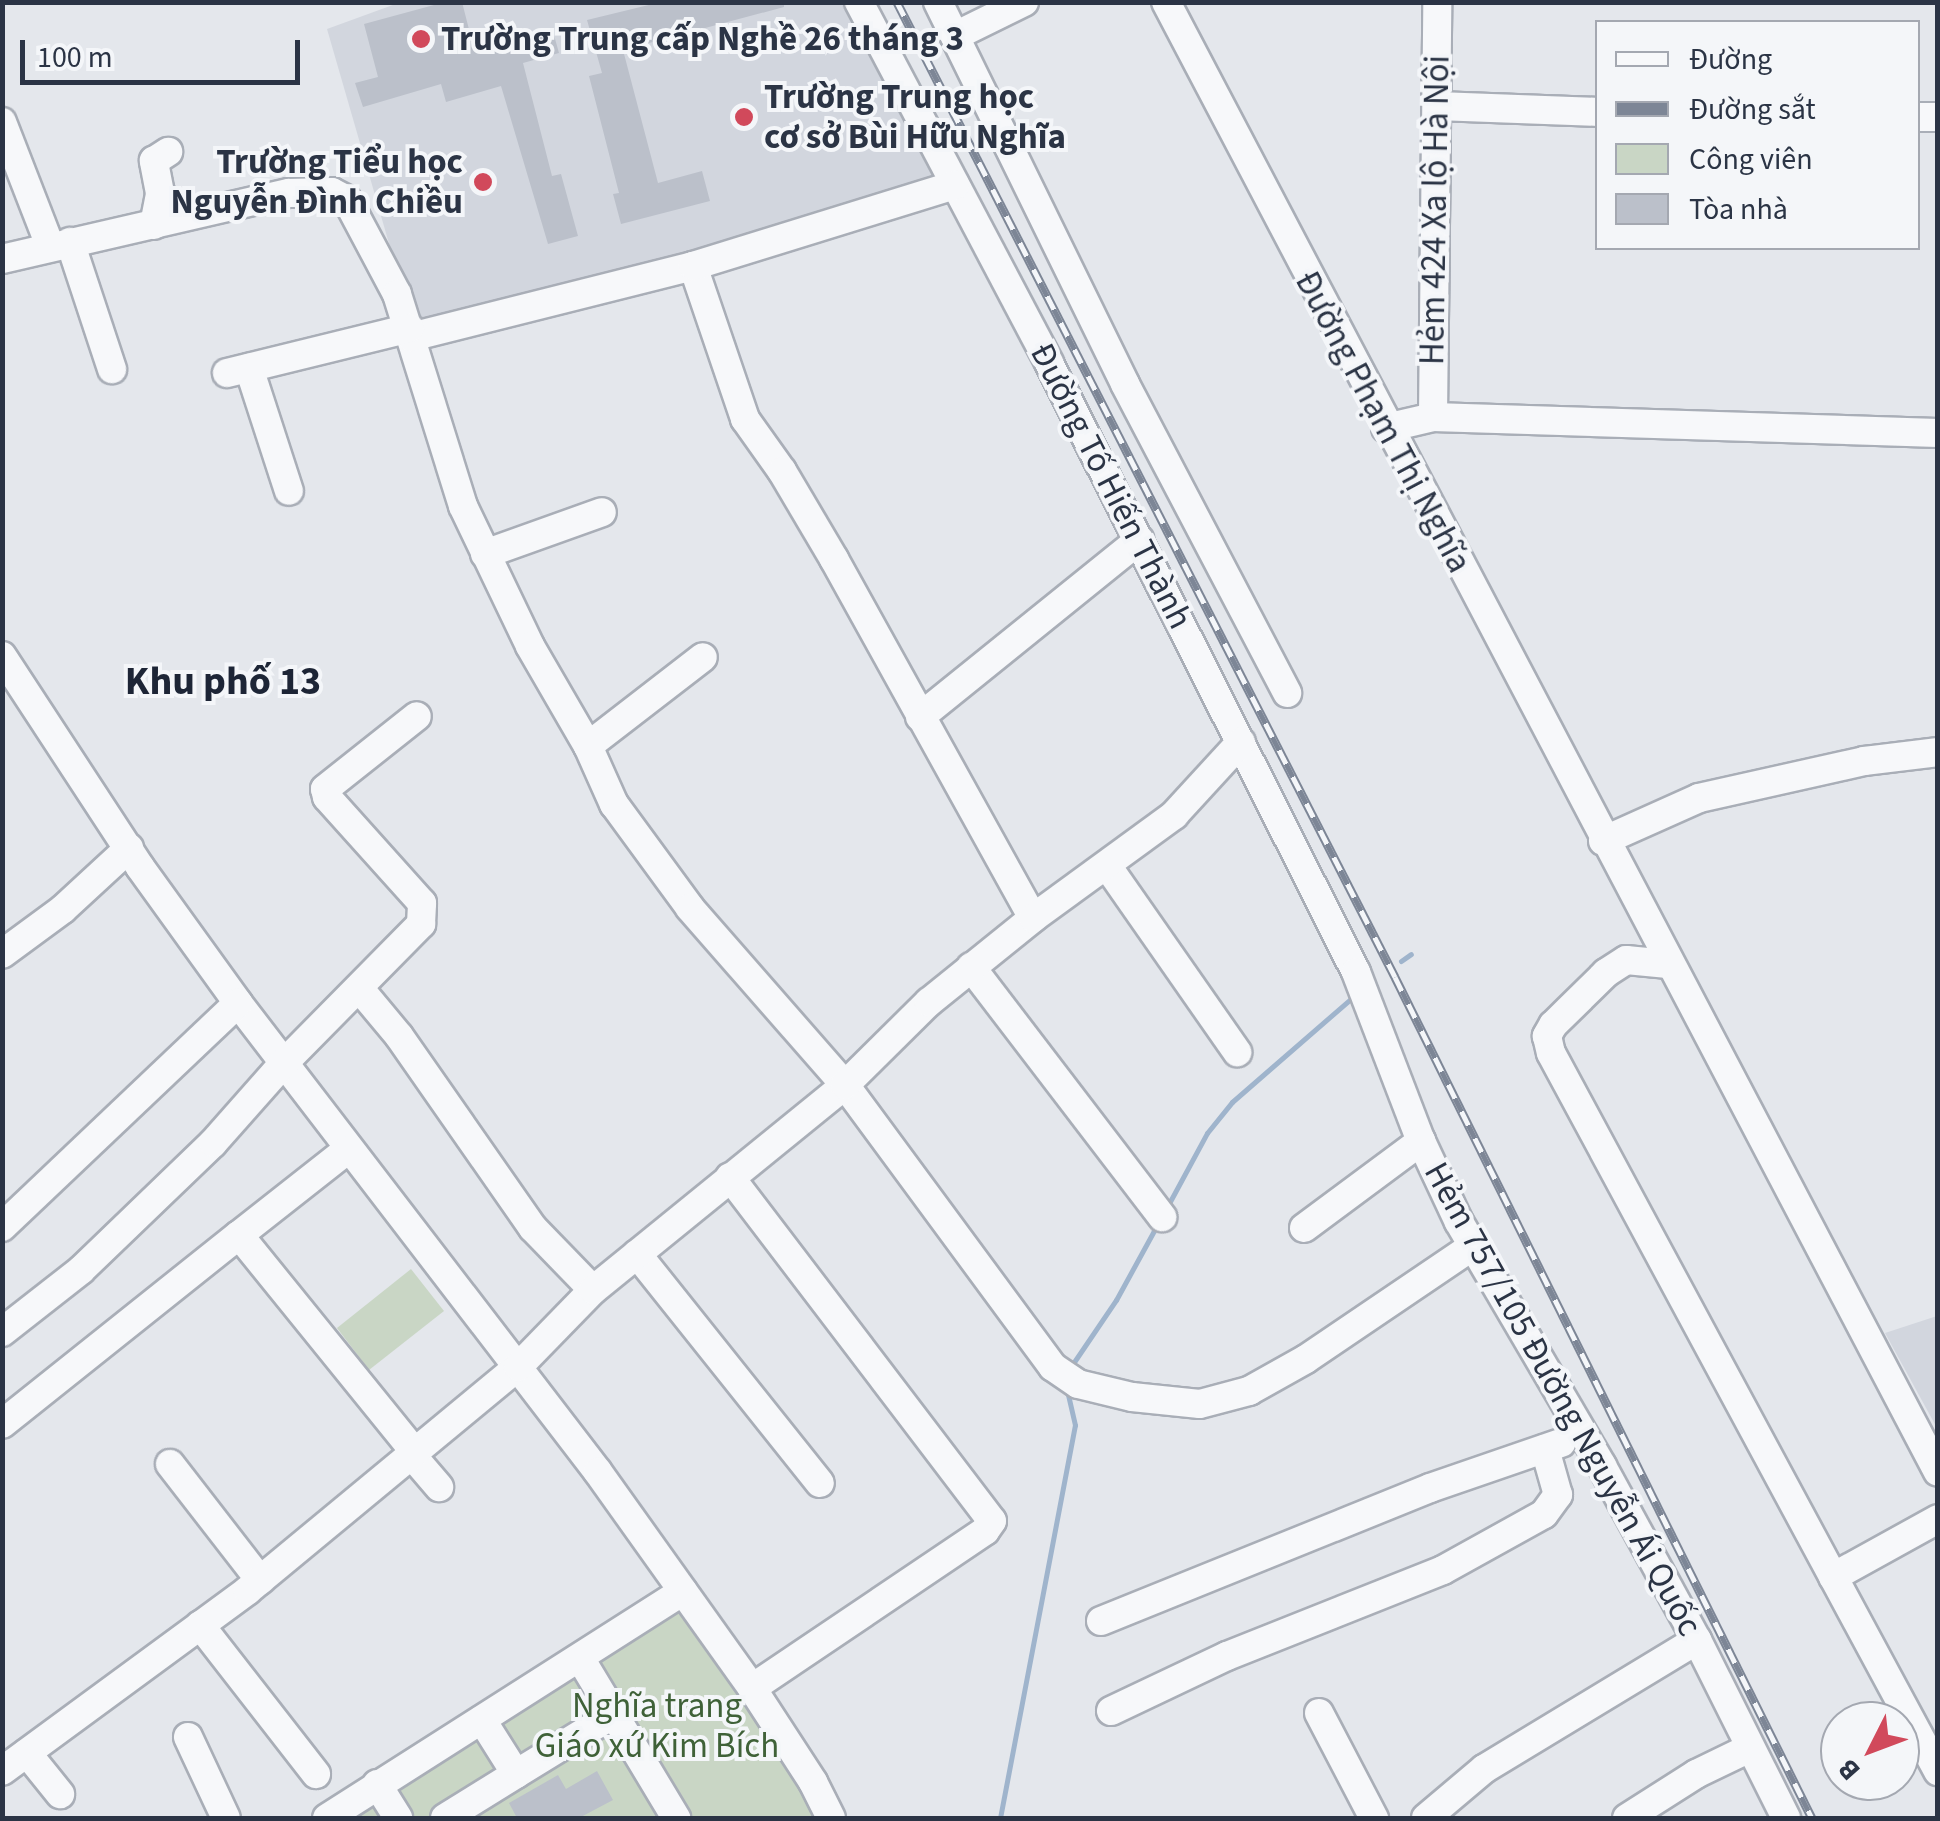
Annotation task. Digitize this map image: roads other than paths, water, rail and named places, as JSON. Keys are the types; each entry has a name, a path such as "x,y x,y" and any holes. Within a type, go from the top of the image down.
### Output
{"street":[{"name":"Đường Tố Hiến Thành","path":"859,2 1140,540 1356,972"},
{"path":"938,2 1125,384 1287,693"},
{"path":"954,36 1024,2"},
{"name":"Đường Phạm Thị Nghĩa","path":"1166,2 1603,842 1938,1472"},
{"name":"Hẻm 424 Xa lộ Hà Nội","path":"1433,417 1437,2"},
{"path":"1437,106 1595,112"},
{"path":"2,122 60,244 112,369"},
{"path":"154,225 160,193 154,161 168,152"},
{"path":"289,491 238,370 693,266 954,186"},
{"path":"2,259 289,193 340,195 390,278 463,506 530,646 588,746 614,804 645,849 764,997 845,1085 1053,1366 1078,1384 1132,1396 1200,1404 1248,1390 1306,1359 1473,1246"},
{"path":"693,266 745,419 826,544 1033,918"},
{"path":"1386,428 1433,417 1739,423 1938,433"},
{"path":"485,554 602,512"},
{"path":"920,717 1140,540"},
{"path":"2,656 238,1003 347,1150 518,1367 683,1591 752,1688 813,1782 831,1818"},
{"path":"588,746 703,658"},
{"path":"2,1332 81,1270 214,1144 283,1064 425,917 422,904 327,797 325,789 416,716"},
{"path":"2,1771 260,1580 518,1367 594,1290 845,1085 928,1002 1033,918 1108,867 1174,815 1241,742"},
{"path":"1603,842 1699,798 1864,760 1938,752"},
{"path":"2,954 63,909 129,848"},
{"path":"1108,867 1236,1052"},
{"path":"1668,964 1626,960 1606,973 1565,1009 1547,1036 1548,1046 1938,1771"},
{"path":"971,967 1162,1216"},
{"name":"Hẻm 757/105 Đường Nguyễn Ái Quốc","path":"1356,972 1421,1141 1473,1246 1698,1640 1786,1818"},
{"path":"359,988 399,1036 533,1228 594,1290"},
{"path":"2,1227 90,1149 238,1003"},
{"path":"1304,1228 1421,1141"},
{"path":"2,1424 347,1150"},
{"path":"730,1176 992,1521 985,1531 752,1688"},
{"path":"240,1234 439,1487"},
{"path":"637,1254 820,1483"},
{"path":"1101,1621 1430,1488 1583,1434"},
{"path":"1111,1712 1227,1656 1443,1570 1544,1514 1558,1495 1546,1449"},
{"path":"170,1464 260,1580"},
{"path":"1833,1577 1938,1519"},
{"path":"327,1818 683,1591"},
{"path":"200,1625 316,1774"},
{"path":"1426,1818 1484,1769 1698,1640"},
{"path":"580,1658 676,1818"},
{"path":"1319,1713 1374,1818"},
{"path":"445,1818 614,1714"},
{"path":"482,1720 516,1774"},
{"path":"188,1737 226,1818"},
{"path":"1627,1818 1696,1774 1750,1748"},
{"path":"26,1753 60,1794"},
{"path":"377,1784 398,1818"}],"waterway":[{"path":"1401,961 1411,954"},
{"path":"1167,1207 1207,1133 1232,1102 1353,997"},
{"path":"1074,1362 1116,1300 1157,1225"},
{"path":"1000,1818 1075,1425 1067,1390"}],"railway":[{"path":"897,2 1395,977 1812,1818"}],"place":[{"name":"Trường Trung cấp Nghề 26 tháng 3","path":"421,39"},
{"name":"Trường Trung học cơ sở Bùi Hữu Nghĩa","path":"744,117"},
{"name":"Trường Tiểu học Nguyễn Đình Chiều","path":"483,182"}],"district":[{"name":"Khu phố 13","path":"223,682"}],"park label":[{"name":"Nghĩa trang Giáo xứ Kim Bích","path":"657,1726"}]}
